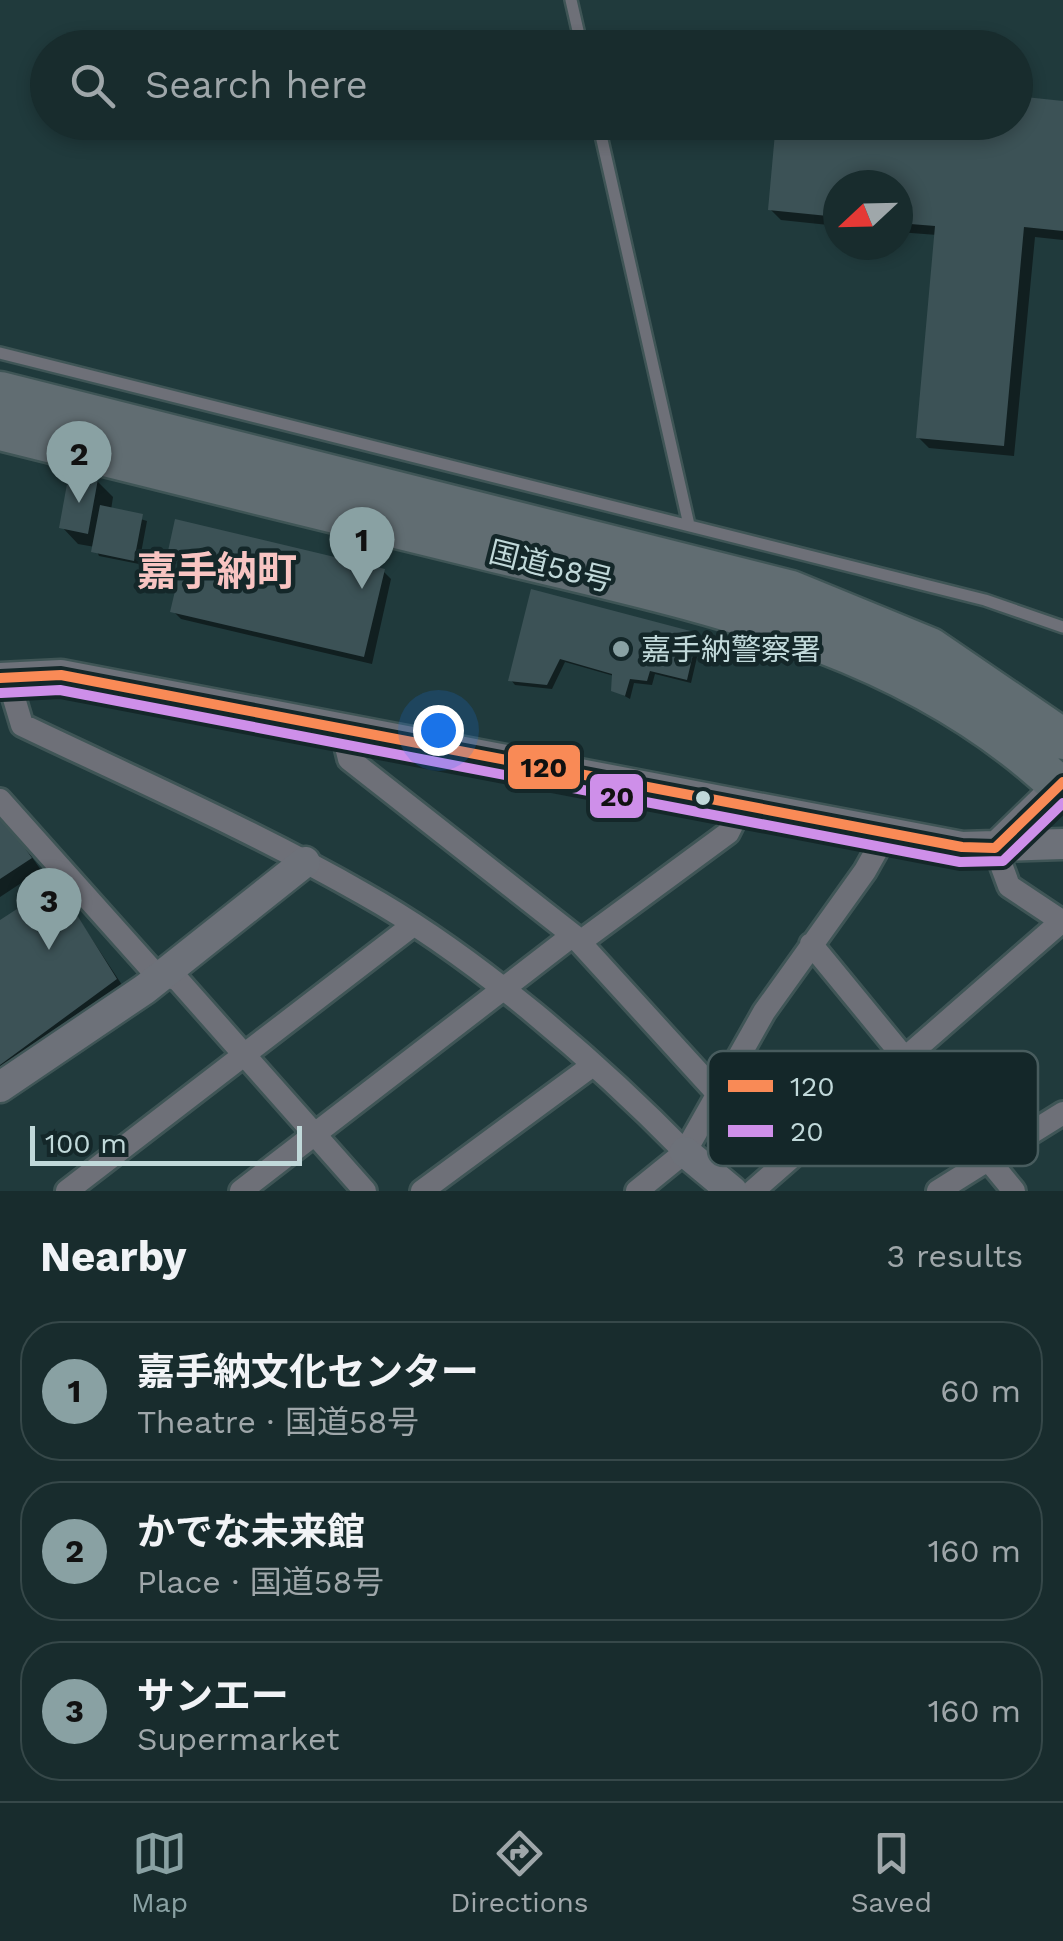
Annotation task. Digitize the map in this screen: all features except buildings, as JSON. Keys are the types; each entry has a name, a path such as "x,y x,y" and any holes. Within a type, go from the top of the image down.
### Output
{"highway":[{"name":"国道58号","path":"0,392 708,568 828,604 930,648 1063,740"},
{"name":"国道58号","path":"0,430 684,599 820,638 946,700 1062,786"}],"street":[{"path":"732,1191 592,1065 504,992 413,926 367,895 304,862 22,725 4,676 61,675 962,847 1063,844"},
{"path":"342,730 348,759 576,938 708,1083"},
{"path":"996,848 1062,786"},
{"path":"0,800 151,969 178,980 365,1191"},
{"path":"241,1191 576,938 728,833 742,805"},
{"path":"742,1051 764,1012 866,870 887,832"},
{"path":"916,1051 1062,922 1009,886 996,848"},
{"path":"0,1087 164,974 304,862"},
{"path":"67,1191 413,926"},
{"path":"811,944 899,1051"},
{"path":"422,1191 592,1065"},
{"path":"637,1191 685,1152 708,1112"},
{"path":"1038,1128 1063,1113"},
{"path":"753,1191 782,1166"},
{"path":"938,1191 977,1166"},
{"path":"994,1166 1014,1191"}],"lane":[{"path":"571,0 578,30"},
{"path":"602,140 689,525"},
{"path":"0,353 985,600 1063,628"}],"transit line":[{"name":"120","path":"0,678 61,675 962,847 995,848 1063,782"},
{"name":"20","path":"1,693 60,690 960,862 1003,861 1063,803"}],"place":[{"name":"かでな未来館","path":"79,503"},
{"name":"嘉手納文化センター","path":"362,589"},
{"name":"嘉手納警察署","path":"621,649"},
{"name":"サンエー","path":"49,950"}],"district":[{"name":"嘉手納町","path":"217,571"}]}
